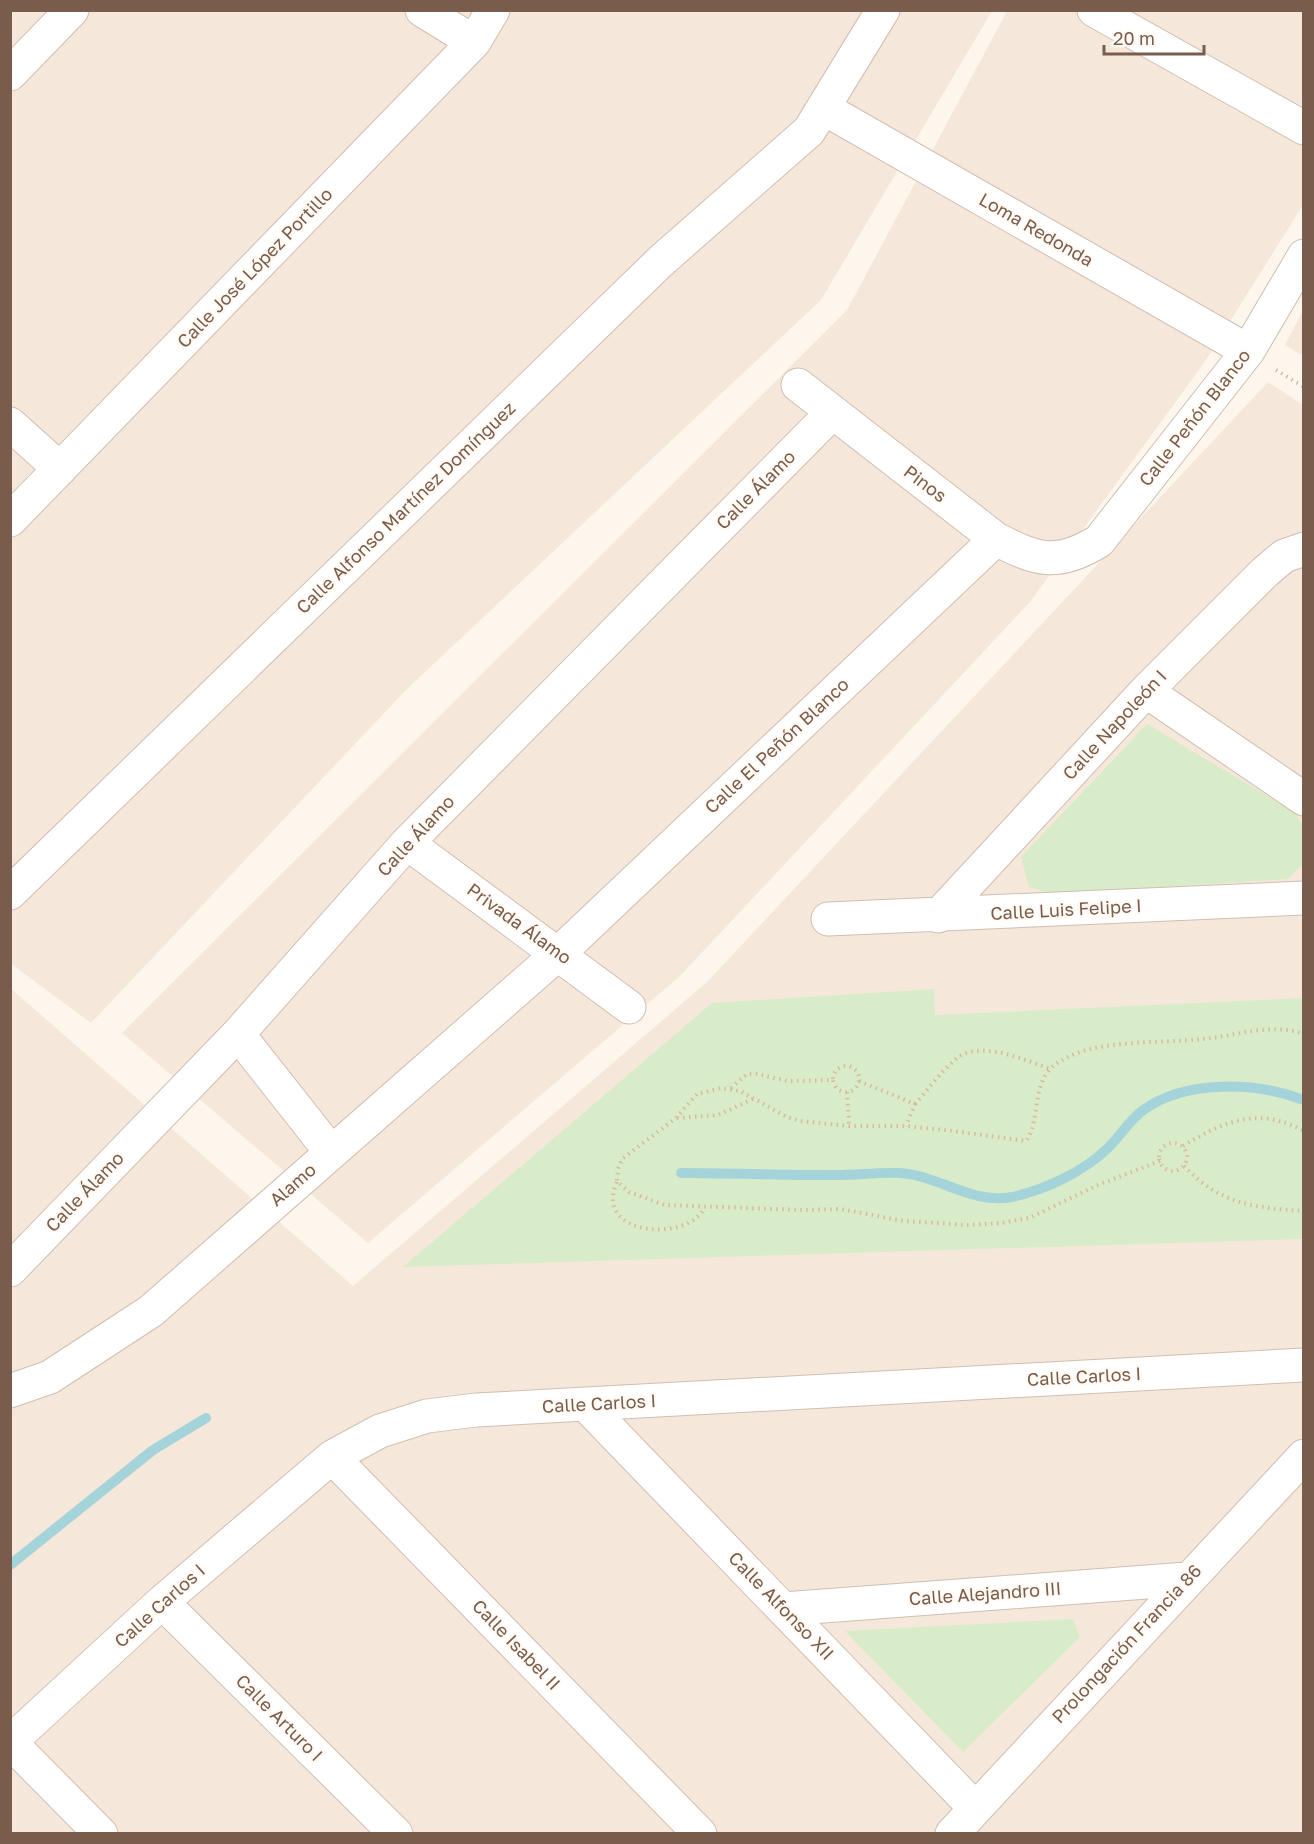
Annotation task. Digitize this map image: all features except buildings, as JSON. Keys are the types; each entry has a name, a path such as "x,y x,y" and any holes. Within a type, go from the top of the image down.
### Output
{"street":[{"path":"10,74 72,10"},
{"path":"422,10 474,42"},
{"name":"Calle José López Portillo","path":"10,520 474,42 493,10"},
{"name":"Calle Alfonso Martínez Domínguez","path":"10,893 661,261 817,120 883,10"},
{"path":"1094,10 1128,19 1304,128"},
{"name":"Loma Redonda","path":"817,120 1248,351"},
{"name":"Calle Peñón Blanco","path":"1063,556 1081,552 1099,541 1248,351 1304,256"},
{"name":"Pinos","path":"798,385 996,538 1029,556 1063,556"},
{"name":"Calle Álamo","path":"10,1270 238,1034 407,843 832,413"},
{"path":"10,424 60,469"},
{"name":"Calle El Peñón Blanco","path":"559,953 996,538"},
{"name":"Calle Napoleón I","path":"938,916 1146,691 1265,572 1284,556 1304,549"},
{"path":"1146,691 1304,799"},
{"name":"Privada Álamo","path":"407,843 559,953 629,1007"},
{"name":"Calle Luis Felipe I","path":"828,919 938,916 1304,898"},
{"name":"Alamo","path":"10,1391 50,1377 151,1311 559,953"},
{"path":"238,1034 331,1152"},
{"name":"Calle Carlos I","path":"10,1742 162,1602 332,1457 380,1431 427,1416 476,1410 1304,1365"},
{"name":"Calle Alfonso XII","path":"586,1405 975,1808"},
{"name":"Prolongación Francia 86","path":"952,1833 1304,1456"},
{"name":"Calle Isabel II","path":"332,1457 700,1833"},
{"name":"Calle Alejandro III","path":"783,1609 1187,1579"},
{"name":"Calle Arturo I","path":"162,1602 396,1833"},
{"path":"10,1742 101,1833"}],"path":[{"path":"704,1208 700,1217 686,1225 662,1228 625,1222 616,1215 613,1190 622,1159 676,1118 697,1094 708,1089 731,1088 755,1098 787,1117 849,1126 906,1126 1005,1136 1026,1141 1030,1136 1035,1104 1051,1069 1072,1057 1124,1043 1203,1040 1275,1029 1304,1034"},
{"path":"906,1126 915,1104 951,1065 972,1052 989,1051 1051,1069"},
{"path":"849,1065 856,1070 859,1081 852,1091 847,1092 836,1087 833,1080 835,1072 841,1066 849,1065"},
{"path":"731,1088 747,1074 788,1081 833,1080"},
{"path":"859,1081 915,1104"},
{"path":"847,1092 849,1126"},
{"path":"676,1118 718,1115 755,1098"},
{"path":"1183,1146 1222,1123 1241,1118 1267,1118 1291,1124 1304,1131"},
{"path":"1176,1142 1183,1146 1188,1160 1185,1166 1170,1171 1160,1161 1162,1147 1176,1142"},
{"path":"617,1181 629,1192 665,1205 704,1208 840,1209 904,1221 967,1225 1002,1223 1029,1218 1098,1185 1160,1161"},
{"path":"1185,1166 1199,1183 1231,1201 1273,1209 1304,1211"}],"shaded area":[{"path":"10,11 992,11 821,300 407,689 91,1023 11,964"},
{"path":"1007,11 1303,11 1303,205 1204,363 1030,602 680,976 368,1243 122,1033 847,310"},
{"path":"1303,310 1304,356 1285,345"},
{"path":"1268,382 1303,405 1303,1833 11,1833 10,988 353,1286 707,982"}],"green space":[{"path":"1147,724 1294,812 1303,825 1303,864 1288,879 1053,894 1029,887 1021,857"},
{"path":"934,989 935,1015 1303,998 1303,1239 403,1267 712,1003"},
{"path":"1073,1619 1080,1637 963,1752 845,1631"}],"waterway":[{"path":"681,1173 836,1175 899,1173 928,1179 983,1197 1012,1197 1051,1184 1076,1172 1108,1148 1142,1111 1179,1093 1199,1089 1243,1087 1285,1094 1304,1100"},
{"path":"10,1565 153,1450 206,1418"}]}
